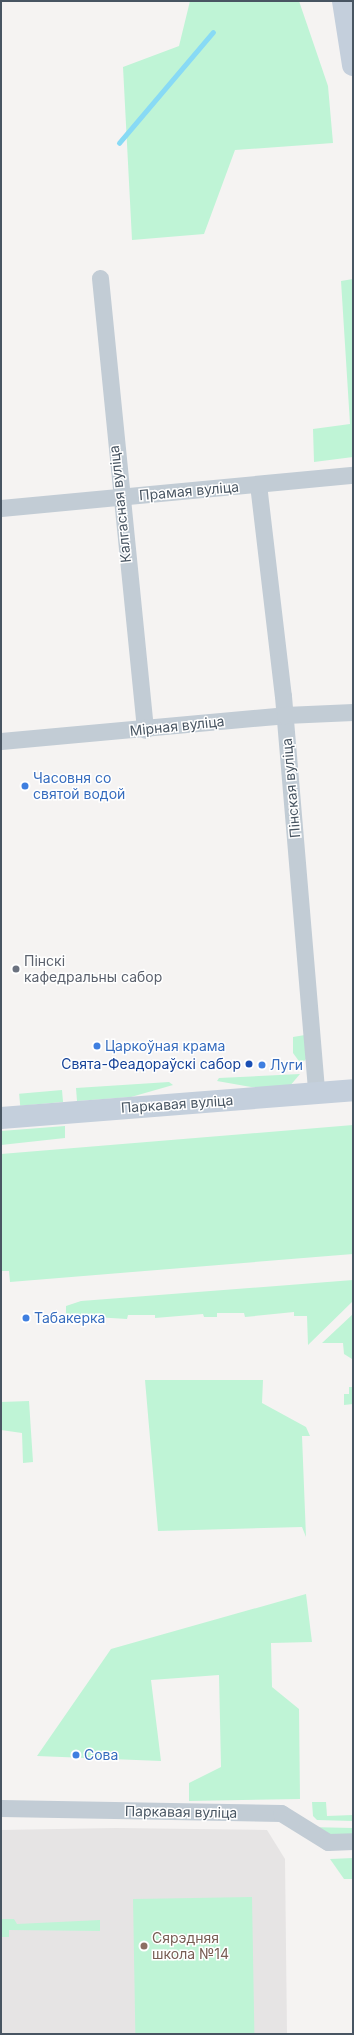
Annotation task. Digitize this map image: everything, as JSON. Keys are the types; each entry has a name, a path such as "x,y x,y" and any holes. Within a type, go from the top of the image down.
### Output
{"street":[{"path":"343,1 352,56"},
{"name":"Калгасная вуліца","path":"100,278 119,497 144,730"},
{"name":"Прамая вуліца","path":"1,508 353,475"},
{"name":"Пінская вуліца","path":"258,484 285,715 316,1093"},
{"name":"Мірная вуліца","path":"1,741 144,730 285,715 353,712"},
{"name":"Паркавая вуліца","path":"1,1118 353,1090"},
{"name":"Паркавая вуліца","path":"1,1808 281,1813 328,1842 353,1841"}],"shaded area":[{"name":"Сярэдняя школа №14","path":"116,1828 267,1830 285,1859 287,2034 1,2034 1,1830"}],"green space":[{"path":"190,1 299,1 328,86 333,143 235,150 204,234 132,240 123,67 179,46"},
{"path":"353,279 353,457 314,462 313,429 350,424 341,281"},
{"path":"305,1035 306,1059 301,1064 293,1053 293,1037"},
{"path":"300,1074 289,1087 251,1087 217,1081 219,1078"},
{"path":"169,1082 173,1085 131,1097 77,1101 76,1088"},
{"path":"62,1090 63,1102 20,1106 19,1094"},
{"path":"353,1125 353,1254 10,1282 9,1271 1,1271 1,1154"},
{"path":"65,1126 65,1138 1,1145 1,1131"},
{"path":"353,1280 353,1301 308,1345 307,1316 294,1316 294,1312 245,1317 244,1313 217,1313 217,1317 204,1317 203,1314 155,1318 155,1315 128,1315 127,1319 79,1316 79,1319 66,1320 66,1306 81,1301"},
{"path":"353,1314 353,1404 344,1405 344,1394 349,1394 349,1387 352,1387 352,1359 344,1354 343,1343 322,1343"},
{"path":"145,1380 263,1380 262,1403 306,1427 310,1436 302,1436 306,1537 302,1527 158,1531"},
{"path":"29,1401 33,1462 23,1463 22,1433 1,1430 1,1402"},
{"path":"306,1594 312,1642 271,1643 272,1687 299,1709 300,1799 189,1801 189,1783 221,1767 219,1675 151,1680 161,1761 37,1756 111,1649"},
{"path":"312,1802 326,1802 327,1816 353,1815 353,1821 317,1820 313,1816"},
{"path":"308,1827 353,1828 353,1835 329,1836"},
{"path":"353,1858 353,1879 344,1879 330,1859"},
{"path":"252,1897 254,2034 135,2034 133,1899"},
{"path":"1,1919 14,1919 17,1924 100,1920 100,1931 9,1930 9,1937 1,1937"}],"waterway":[{"path":"119,143 213,32"}],"place":[{"name":"Часовня со святой водой","path":"25,786"},
{"name":"Пінскі кафедральны сабор","path":"16,969"},
{"name":"Царкоўная крама","path":"97,1046"},
{"name":"Свята-Феадораўскі сабор","path":"249,1064"},
{"name":"Луги","path":"262,1065"},
{"name":"Табакерка","path":"26,1318"},
{"name":"Сова","path":"76,1755"},
{"name":"Сярэдняя школа №14","path":"144,1946"}]}
